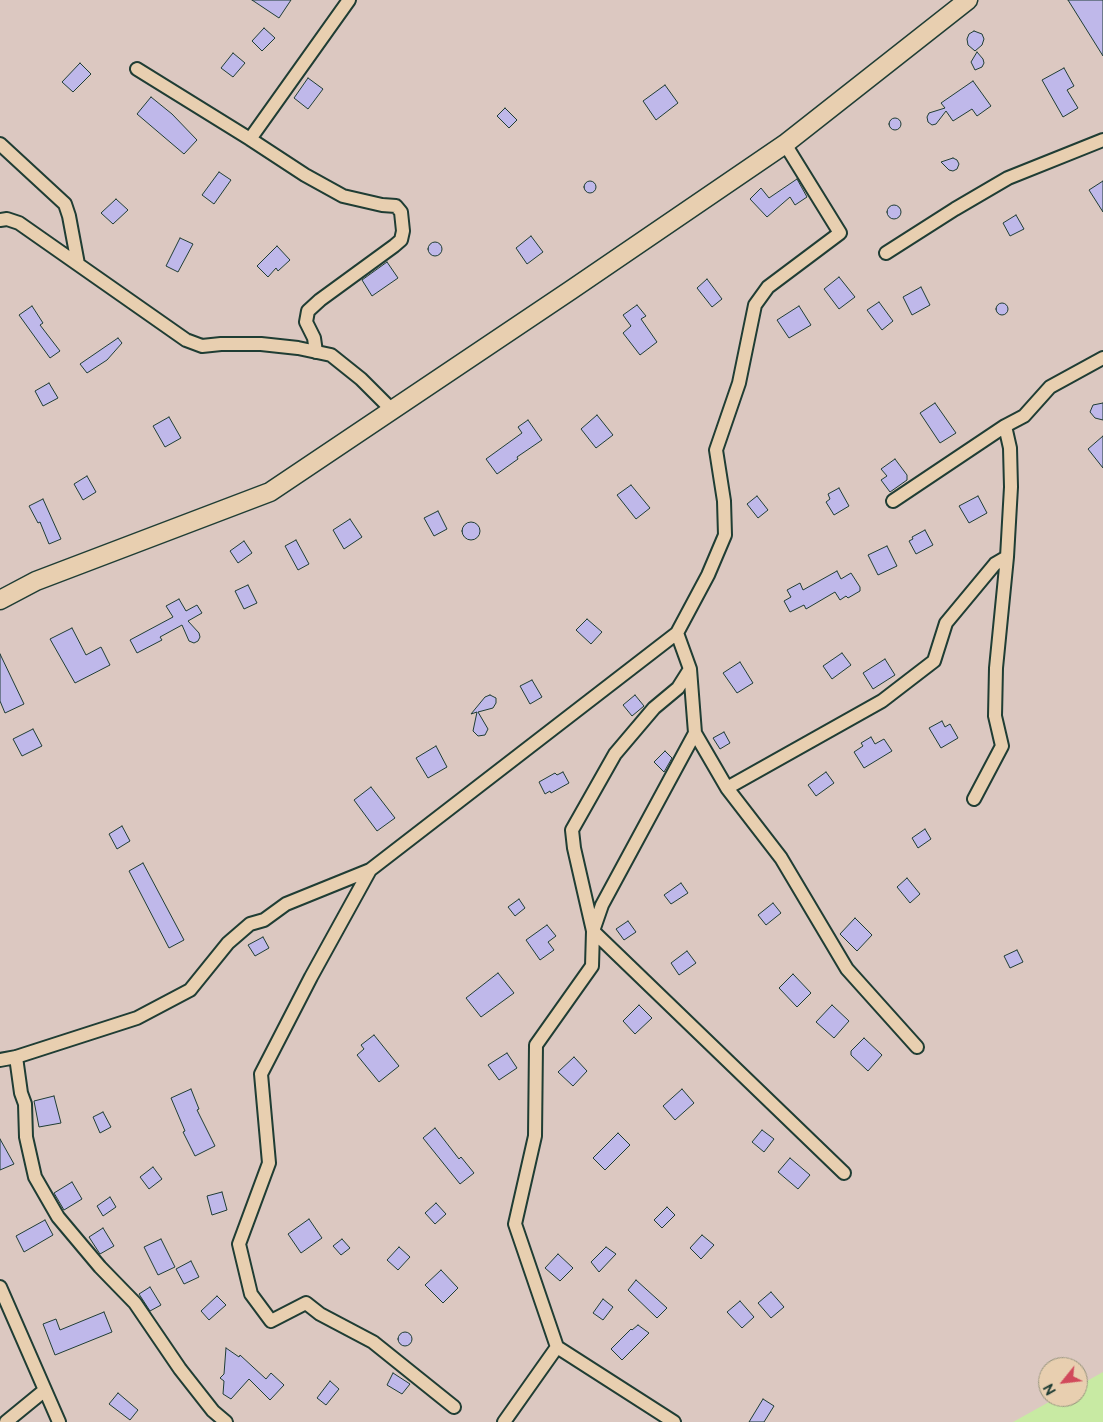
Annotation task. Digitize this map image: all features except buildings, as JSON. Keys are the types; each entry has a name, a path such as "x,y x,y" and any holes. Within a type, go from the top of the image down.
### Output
{"main road":[{"path":"0,600 36,581 270,492 785,144 968,0"}],"street":[{"path":"250,138 349,0"},
{"path":"137,69 250,138 305,175 343,196 382,205 396,206 401,212 404,230 400,240 308,311 306,322 314,338 316,352"},
{"path":"886,253 1008,178 1103,140"},
{"path":"0,144 65,204 78,264"},
{"path":"0,1060 16,1057 137,1018 190,990 228,943 250,924 264,920 286,904 370,870 677,634 708,575 725,535 724,501 716,450 739,383 754,305 768,286 840,233 785,144"},
{"path":"0,220 7,219 19,223 186,340 202,346 260,344 298,348 331,355 361,378 392,410"},
{"path":"893,501 1005,426 1024,416 1050,387 1103,358"},
{"path":"974,799 1002,746 995,716 996,668 1007,556 1011,487 1010,448 1005,426"},
{"path":"727,788 882,701 934,661 946,623 994,564 1007,556"},
{"path":"677,634 690,669 695,734 727,788 781,858 847,969 918,1047"},
{"path":"674,1422 557,1347 515,1224 536,1136 536,1045 592,966 593,931 574,848 572,830 614,754 654,708 678,688 690,669"},
{"path":"593,931 602,905 695,734"},
{"path":"370,870 311,977 261,1074 270,1163 239,1244 251,1294 271,1321 306,1303 320,1314 373,1342 454,1407"},
{"path":"593,931 844,1173"},
{"path":"16,1057 21,1093 25,1104 26,1137 35,1177 58,1217 100,1267 135,1303 180,1369 213,1411 226,1422"},
{"path":"0,1287 59,1422"},
{"path":"504,1422 557,1347"},
{"path":"6,1422 45,1390"}],"green space":[{"path":"1103,1372 1103,1422 1013,1422 1040,1407 1088,1407 1088,1380"}]}
